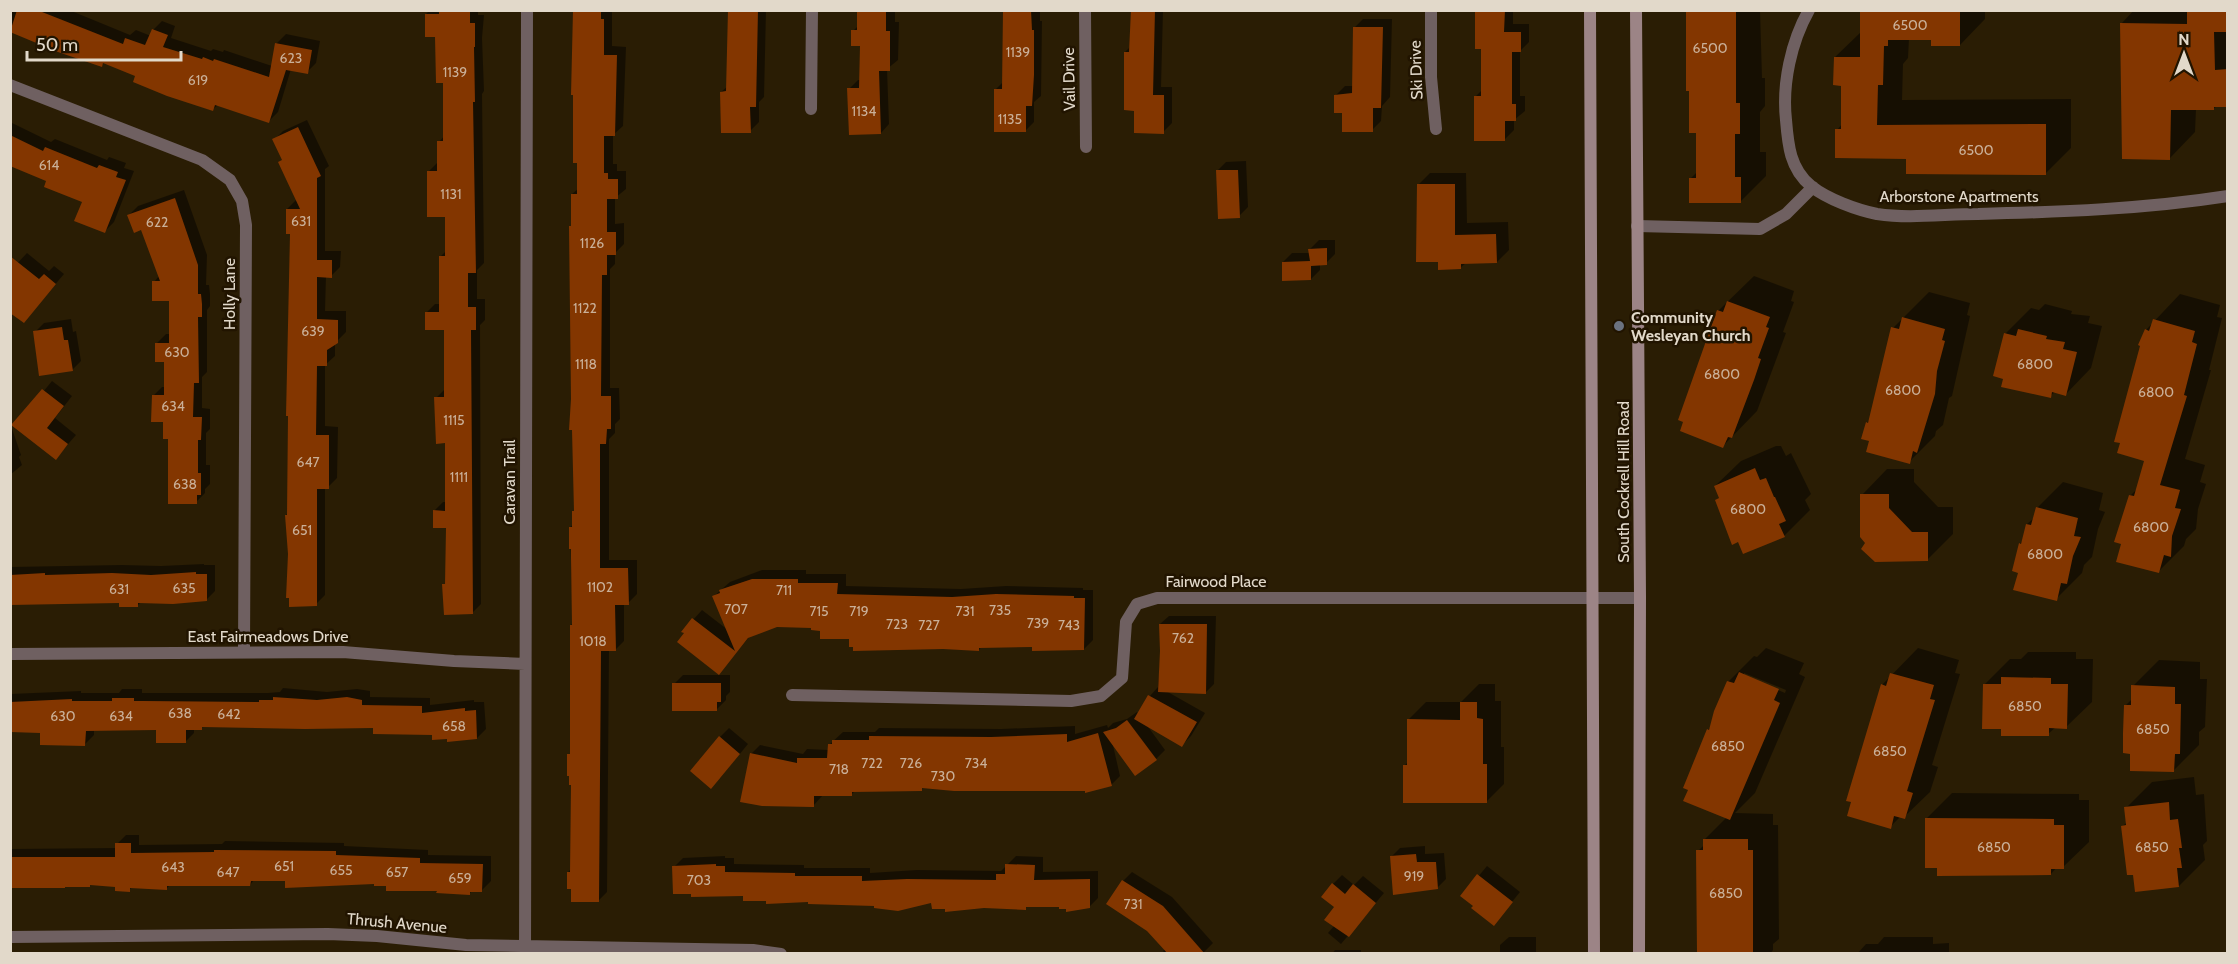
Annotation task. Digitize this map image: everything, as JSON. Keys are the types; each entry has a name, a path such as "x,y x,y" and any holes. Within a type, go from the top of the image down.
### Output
{"main road":[{"name":"South Cockrell Hill Road","path":"1590,10 1594,954"},
{"name":"South Cockrell Hill Road","path":"1636,10 1640,598 1639,954"}],"street":[{"name":"Caravan Trail","path":"525,950 527,10"},
{"path":"811,110 812,10"},
{"name":"Vail Drive","path":"1085,10 1086,147"},
{"name":"Ski Drive","path":"1431,10 1431,77 1436,129"},
{"name":"Arborstone Apartments","path":"1809,10 1795,42 1788,71 1785,112 1787,138 1794,167 1813,187 1831,199 1877,214 1912,215 2065,212 2228,196"},
{"name":"Holly Lane","path":"10,84 202,160 230,180 242,201 246,225 243,652"},
{"path":"1637,226 1760,228 1786,214 1813,187"},
{"name":"Fairwood Place","path":"792,695 1071,701 1101,696 1122,678 1126,622 1137,604 1157,598 1640,598"},
{"name":"East Fairmeadows Drive","path":"10,654 343,652 525,664"},
{"name":"Thrush Avenue","path":"10,937 328,934 377,936 525,950 753,950 781,954"}],"building":[{"path":"17,10 37,10 123,44 125,38 145,45 152,29 168,35 163,47 202,59 203,57 213,61 214,59 269,77 275,43 312,50 308,74 286,70 269,123 215,105 213,111 133,82 135,76 103,63 102,67 10,32"},
{"path":"439,10 470,10 470,23 475,23 475,102 473,102 476,273 468,273 468,307 476,307 476,330 471,330 473,614 444,615 442,584 445,584 446,528 433,528 433,510 445,511 445,443 436,444 434,397 444,397 444,330 425,330 425,312 439,312 439,256 445,256 445,217 427,217 427,171 437,171 437,141 443,141 443,83 436,83 435,37 425,37 425,14 439,14"},
{"path":"573,10 601,10 601,19 604,19 604,55 617,55 615,136 604,136 604,173 608,173 608,179 618,179 618,199 607,199 607,232 616,232 616,255 607,255 607,275 602,275 601,396 611,396 611,429 607,429 606,444 600,444 600,568 628,568 629,605 615,605 616,651 601,651 599,902 571,902 571,889 567,889 567,872 570,872 571,785 569,785 569,776 567,776 567,754 570,754 570,625 572,625 569,527 572,527 572,511 574,511 572,430 569,430 571,399 569,226 571,226 571,194 577,194 577,163 573,163 573,95 571,95"},
{"path":"728,10 758,10 756,107 750,107 751,133 721,133 720,92 726,91"},
{"path":"857,10 886,10 886,31 890,31 890,71 879,71 881,134 849,135 847,88 859,88 860,46 851,46 851,30 857,30"},
{"path":"1003,10 1031,10 1032,30 1034,30 1034,75 1032,106 1026,106 1026,132 994,132 994,89 1002,89"},
{"path":"1131,10 1155,10 1153,95 1164,95 1164,134 1134,133 1134,111 1124,110 1124,52 1129,52"},
{"path":"1475,10 1505,10 1504,32 1521,32 1521,52 1512,52 1512,104 1516,104 1516,121 1505,121 1505,141 1474,141 1474,96 1481,96 1481,49 1475,49"},
{"path":"1686,10 1736,10 1736,103 1740,103 1740,134 1735,134 1735,177 1741,177 1741,203 1689,203 1689,178 1696,178 1696,133 1689,133 1689,91 1686,91"},
{"path":"1860,10 1960,10 1960,46 1931,46 1931,40 1888,40 1888,46 1884,46 1883,85 1878,85 1877,125 2046,124 2046,175 1906,174 1906,159 1835,158 1835,129 1841,129 1841,86 1833,85 1834,57 1860,57"},
{"path":"2187,10 2228,10 2228,32 2214,32 2215,70 2228,69 2228,107 2214,107 2214,110 2171,110 2170,160 2122,159 2120,23 2187,24"},
{"path":"1353,27 1383,27 1381,108 1373,108 1373,132 1342,132 1342,113 1334,113 1334,95 1352,93"},
{"path":"298,127 321,176 317,178 317,260 332,260 332,278 317,277 317,319 338,320 338,343 327,350 327,366 317,366 316,435 329,435 329,489 317,489 317,606 289,607 289,598 286,598 288,554 285,515 287,515 288,416 286,416 290,234 286,234 286,209 300,209 278,162 282,160 272,139"},
{"path":"10,135 43,151 45,147 97,168 99,165 118,172 116,177 126,180 105,233 74,221 82,202 44,187 46,181 10,166"},
{"path":"1216,170 1238,170 1240,218 1218,219"},
{"path":"1417,184 1455,184 1455,235 1496,234 1497,263 1461,264 1461,269 1438,270 1438,262 1416,262"},
{"path":"175,198 198,265 198,294 201,294 202,304 202,317 198,317 199,383 194,383 193,417 202,417 201,440 198,440 201,495 197,495 197,504 168,504 168,439 163,439 163,422 151,422 152,395 164,395 164,362 155,362 155,343 169,343 169,301 152,301 152,281 160,281 141,230 134,233 127,215"},
{"path":"1327,248 1327,265 1311,266 1311,280 1282,281 1282,262 1310,261 1308,249"},
{"path":"10,256 39,279 44,274 56,284 24,323 10,313"},
{"path":"1727,301 1770,317 1754,380 1732,438 1728,437 1723,448 1680,431 1683,422 1678,420 1717,310 1723,312"},
{"path":"1902,317 1945,329 1942,340 1945,341 1937,371 1935,394 1917,453 1913,451 1910,464 1866,452 1869,441 1861,439 1866,422 1868,423 1891,327 1899,329"},
{"path":"2153,319 2195,331 2192,342 2197,344 2184,395 2187,396 2160,485 2180,490 2175,508 2181,509 2172,536 2171,557 2164,555 2159,573 2116,562 2121,544 2114,542 2129,495 2134,496 2144,461 2117,453 2120,443 2114,442 2140,346 2138,345 2145,329 2149,331"},
{"path":"62,327 64,340 68,340 73,371 39,376 33,331"},
{"path":"2018,329 2047,336 2046,339 2065,342 2063,349 2077,352 2066,396 2052,392 2051,398 2001,387 2003,379 1993,376 2004,333 2016,336"},
{"path":"42,389 64,406 47,428 68,444 56,460 11,425"},
{"path":"1755,468 1760,480 1766,478 1786,521 1779,524 1785,537 1743,554 1738,542 1732,545 1715,500 1719,498 1714,486"},
{"path":"1860,494 1889,494 1889,508 1912,532 1928,532 1928,561 1875,562 1861,549 1865,543 1860,537"},
{"path":"2036,507 2078,518 2074,536 2081,537 2073,556 2067,584 2061,583 2057,601 2013,590 2018,573 2012,571 2019,543 2021,544 2026,524 2031,525"},
{"path":"196,572 196,574 207,574 207,601 173,604 138,603 138,607 119,607 119,603 10,605 10,575 112,573 151,575"},
{"path":"752,579 798,579 798,583 838,583 837,594 952,597 996,594 1085,598 1084,650 1032,651 1032,647 979,648 979,651 943,649 853,651 853,647 849,647 849,639 820,639 820,631 811,630 811,628 777,627 748,638 719,675 677,642 684,633 681,632 692,618 735,651 712,596 720,593 719,590"},
{"path":"1159,624 1207,624 1206,694 1158,692"},
{"path":"1739,672 1779,689 1774,700 1780,703 1730,820 1683,801 1688,790 1683,788 1707,729 1709,730 1714,711 1727,681 1734,683"},
{"path":"1890,673 1934,685 1930,699 1935,700 1907,791 1913,793 1905,819 1894,816 1891,829 1847,816 1851,802 1846,801 1881,684 1886,686"},
{"path":"2001,677 2051,678 2051,684 2068,684 2067,729 2049,728 2049,736 2001,736 2001,729 1982,729 1983,684 2001,684"},
{"path":"672,683 721,683 721,702 717,702 717,711 672,711"},
{"path":"2131,685 2175,687 2175,704 2181,704 2180,754 2175,754 2174,772 2130,771 2130,754 2123,753 2123,733 2124,705 2131,705"},
{"path":"1148,695 1197,722 1182,747 1134,719"},
{"path":"273,697 317,700 347,697 362,700 362,705 422,706 422,713 465,708 465,711 476,710 477,739 447,742 447,739 432,740 432,735 373,734 373,728 202,727 202,730 186,730 186,743 156,743 156,730 86,731 85,746 40,745 40,733 10,732 10,702 72,699 72,701 112,701 112,698 134,698 134,701 259,702 259,700 273,700"},
{"path":"1460,702 1477,702 1477,718 1483,719 1483,764 1487,764 1487,803 1403,803 1403,765 1407,765 1407,719 1460,720"},
{"path":"1127,720 1157,760 1135,776 1103,732 1116,728"},
{"path":"1098,733 1112,786 1085,793 1085,791 954,791 922,788 922,791 852,792 852,796 814,796 814,807 762,806 740,802 750,753 797,763 797,758 827,758 828,744 832,744 832,740 869,740 869,736 991,737 1067,734 1067,742"},
{"path":"719,736 740,754 711,789 690,771"},
{"path":"2169,802 2170,820 2178,819 2182,848 2179,848 2182,868 2177,868 2179,887 2135,892 2133,875 2127,875 2121,826 2126,825 2124,807"},
{"path":"1925,818 2054,819 2054,825 2064,825 2064,869 2051,869 2051,875 1937,876 1937,868 1925,868"},
{"path":"1703,839 1748,839 1748,850 1753,850 1753,954 1697,954 1696,850 1703,850"},
{"path":"115,843 131,843 131,853 214,852 214,850 336,851 336,855 420,858 420,863 483,864 482,892 470,892 470,895 436,893 437,891 386,891 386,886 374,886 374,884 285,888 285,881 251,881 250,886 167,886 167,890 130,888 130,892 115,891 115,887 90,885 90,887 65,888 10,888 10,857 115,857"},
{"path":"1416,854 1417,862 1436,862 1438,889 1393,895 1390,856"},
{"path":"716,864 716,866 725,866 725,872 795,873 795,876 862,876 862,881 996,880 996,874 1005,874 1005,864 1035,865 1034,880 1090,879 1090,908 1066,912 1066,909 1059,909 1059,907 1026,907 1026,910 984,908 945,912 945,909 932,909 931,903 898,911 874,908 874,906 808,904 808,902 766,904 766,901 743,901 743,896 691,897 691,894 673,894 672,866"},
{"path":"1477,874 1513,902 1494,926 1460,896"},
{"path":"1122,880 1163,906 1205,954 1168,954 1147,931 1106,904"},
{"path":"1332,883 1345,894 1353,884 1376,903 1349,937 1324,920 1334,907 1321,897"}],"place":[{"name":"Community Wesleyan Church","path":"1619,326"}]}
